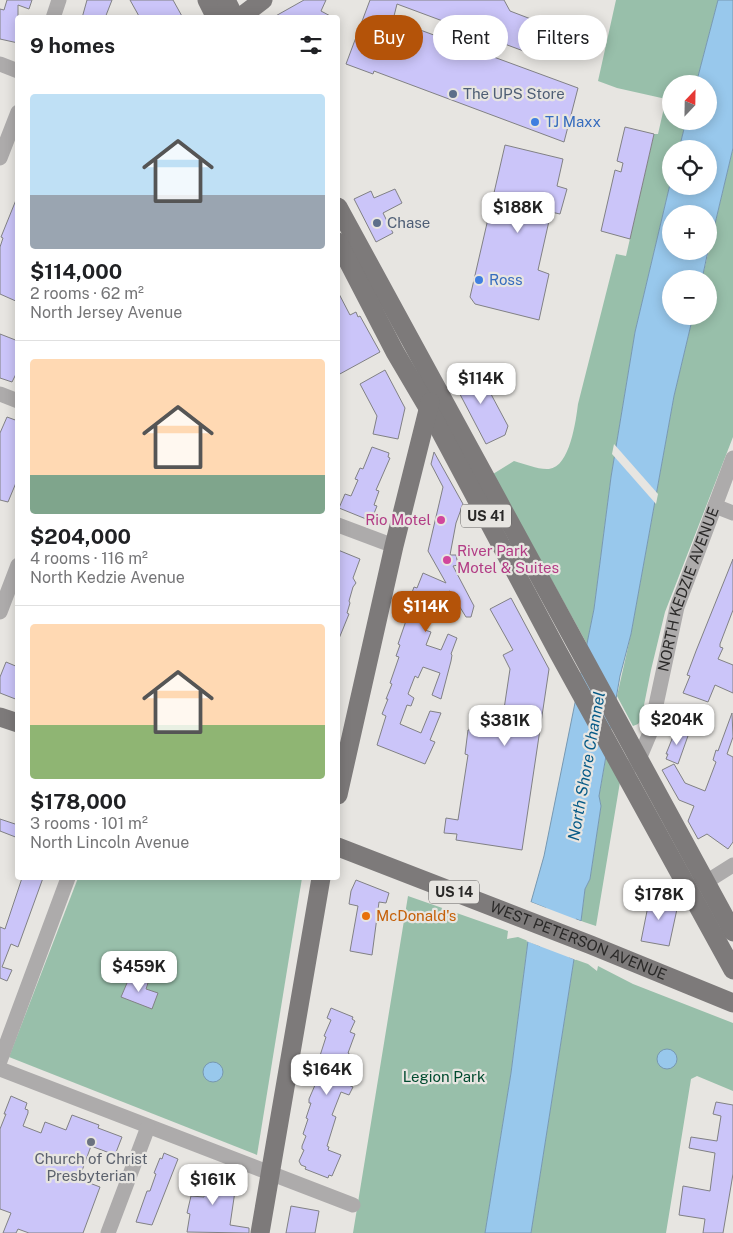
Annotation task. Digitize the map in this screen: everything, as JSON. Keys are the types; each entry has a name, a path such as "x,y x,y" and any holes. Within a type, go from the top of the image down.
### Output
{"main road":[{"path":"207,0 214,15"},
{"path":"226,0 234,15"},
{"path":"244,15 263,0"},
{"name":"US 41","path":"340,211 733,932"},
{"name":"US 41","path":"340,253 428,408 558,652 733,970"},
{"path":"340,786 394,546 434,384"},
{"path":"0,717 15,723"},
{"name":"WEST PETERSON AVENUE","path":"340,848 591,945 733,1003"},
{"path":"260,1233 320,880"}],"street":[{"path":"54,15 60,0"},
{"path":"0,64 15,69"},
{"path":"0,158 15,120"},
{"path":"0,394 15,400"},
{"name":"NORTH KEDZIE AVENUE","path":"626,776 635,753 650,733 678,607 733,458"},
{"path":"715,506 733,513"},
{"path":"340,525 394,546"},
{"path":"0,612 15,573"},
{"path":"706,882 733,865"},
{"path":"0,1061 67,880"},
{"path":"0,1069 353,1205"},
{"path":"108,1233 148,1126"}],"green space":[{"path":"616,0 718,0 698,75 662,75 662,98 617,88 598,81 603,60 607,60 607,40"},
{"path":"662,116 662,130 684,130 681,140 662,140 662,195 667,195 665,205 662,205 662,218 635,332 611,477 594,609 587,644 493,474 514,461 536,468 549,469 556,466 567,452 616,254 626,256 654,134 658,134"},
{"path":"733,148 733,437 665,612 641,720 633,726 617,696 631,634 674,396 691,325 717,325 717,270 704,270 706,260 717,260 717,216"},
{"path":"606,757 620,782 596,926 581,921 585,889 590,879 601,806 599,796"},
{"path":"77,880 302,880 257,1155 9,1057"},
{"name":"Legion Park","path":"408,896 508,931 507,939 518,937 528,941 511,1073 485,1233 353,1233"},
{"path":"574,959 588,964 597,971 598,966 633,984 733,1023 733,1091 697,1076 691,1079 666,1233 531,1233"}],"water":[{"path":"718,0 733,0 733,148 717,215 717,205 665,205 667,195 717,195 717,140 681,140 684,130 718,130 718,75 698,75"},
{"name":"North Shore Channel","path":"662,218 662,260 706,260 704,270 662,270 662,325 691,325 674,396 631,634 620,676 599,796 601,806 590,879 585,889 581,921 576,919 569,957 574,959 531,1233 485,1233 511,1073 528,941 540,946 546,908 531,902 544,856 594,609 611,477 635,332"},
{"path":"667,1049 674,1052 677,1059 674,1066 667,1069 660,1066 657,1059 660,1052"},
{"path":"213,1062 220,1065 223,1072 220,1079 213,1082 206,1079 203,1072 206,1065"}],"pier":[{"path":"614,444 658,494 656,504 612,454"},
{"path":"528,901 583,922 577,922 572,955 576,957 576,960 526,941 529,939 538,942 543,909 530,904"}],"building":[{"path":"7,0 32,0 29,9 18,5 18,15 15,15 15,42 0,39 0,9 4,10"},
{"path":"87,0 112,0 106,15 83,15"},
{"path":"130,0 173,0 181,15 138,15"},
{"path":"304,0 326,0 321,11 328,15 277,15"},
{"path":"370,0 504,0 510,11 520,15 518,15 518,49 508,45 508,15 433,15 433,17 397,4 394,15 364,15"},
{"path":"423,31 433,35 433,60 502,60 578,88 564,142 374,71 373,74 346,64 355,40 355,60 423,60"},
{"path":"625,127 654,134 630,239 601,231 615,170 621,172 623,163 617,161"},
{"path":"505,145 563,159 557,186 567,189 560,214 551,212 538,270 549,274 539,320 475,304 470,297"},
{"name":"Chase","path":"395,189 402,203 383,213 393,233 376,242 354,199 371,191 374,198"},
{"path":"15,202 15,301 0,294 0,247 3,238 1,237"},
{"path":"340,296 350,315 356,312 358,317 360,316 380,352 340,374"},
{"path":"0,334 15,340 15,376 12,382 0,378"},
{"path":"476,366 508,426 505,435 486,444 452,379"},
{"path":"385,370 405,408 398,439 373,434 377,416 360,384"},
{"path":"7,417 15,420 15,485 8,502 0,500 0,433"},
{"path":"372,447 389,453 388,457 390,458 376,490 379,491 374,505 377,506 371,521 340,508 345,494 351,496 358,480 355,479 360,468 363,469"},
{"path":"434,452 463,504 456,523 450,555 456,555 458,565 453,566 474,606 471,617 466,617 450,591 438,596 425,626 425,630 431,632 426,645 441,650 448,634 457,638 451,654 451,661 441,699 432,695 440,673 423,667 418,678 415,676 408,694 414,698 411,706 407,705 400,724 421,733 430,711 441,713 430,740 435,742 425,764 377,745 386,716 382,714 399,657 396,656 400,645 398,644 408,615 406,614 414,587 417,588 423,573 446,583 428,551 443,487 431,464"},
{"path":"340,551 360,559 353,578 356,583 349,601 347,613 349,614 340,636"},
{"path":"733,559 733,610 720,644 720,647 723,648 718,659 733,665 733,693 715,685 708,702 683,693 690,676 687,675"},
{"path":"511,598 549,669 522,850 456,840 457,834 444,833 446,818 458,820 468,755 465,754 468,730 471,730 473,717 490,719 504,709 510,669 503,655 513,650 490,609"},
{"path":"6,662 15,666 15,699 0,693 0,677"},
{"path":"732,713 733,737 727,754 733,757 733,842 728,849 707,834 698,839 688,821 694,806 679,800 662,770 674,764 685,783 705,791 716,762 713,760 716,750 718,751"},
{"path":"676,729 689,733 678,764 666,759 668,754 666,754"},
{"path":"0,819 15,824 15,837 0,831"},
{"path":"21,880 42,880 18,947 11,944 2,967 12,970 7,981 0,978 0,927 5,929"},
{"name":"McDonald's","path":"356,880 389,893 386,903 379,902 372,955 350,951 358,906 349,904 351,891"},
{"path":"650,896 673,900 677,909 669,946 641,941"},
{"path":"130,976 148,983 146,989 158,993 152,1009 121,997"},
{"path":"331,1008 353,1017 352,1019 355,1021 350,1032 355,1034 341,1080 353,1087 349,1095 341,1092 332,1115 336,1117 327,1146 329,1147 328,1150 341,1155 332,1176 329,1175 328,1178 305,1169 306,1167 301,1165 299,1161 304,1150 302,1146 306,1136 303,1134 311,1103 309,1103 309,1099 315,1085 312,1084 319,1066 317,1065 326,1037 324,1036 331,1020 327,1018"},
{"path":"11,1096 27,1103 25,1109 28,1110 28,1113 23,1126 41,1133 45,1122 66,1130 72,1115 99,1125 98,1128 122,1137 115,1155 91,1146 79,1179 100,1187 83,1233 29,1233 18,1229 16,1233 3,1233 11,1213 0,1209 0,1129"},
{"path":"716,1102 733,1105 733,1174 723,1233 703,1233 705,1219 679,1215 683,1186 710,1191 715,1153 689,1148 691,1137 717,1141 721,1116 713,1114"},
{"path":"164,1153 178,1159 152,1225 136,1222 147,1191 150,1191 160,1158 162,1159"},
{"path":"204,1165 231,1175 226,1189 235,1191 230,1225 249,1228 249,1233 187,1232 190,1214 187,1213 191,1196 204,1197 207,1179 199,1176"},
{"path":"291,1206 319,1211 315,1233 286,1233"}],"place":[{"name":"The UPS Store","path":"453,94"},
{"name":"TJ Maxx","path":"535,122"},
{"name":"Chase","path":"377,223"},
{"name":"Ross","path":"479,280"},
{"name":"Rio Motel","path":"441,520"},
{"name":"River Park Motel & Suites","path":"447,560"},
{"name":"McDonald's","path":"366,916"},
{"name":"Church of Christ Presbyterian","path":"91,1142"}]}
